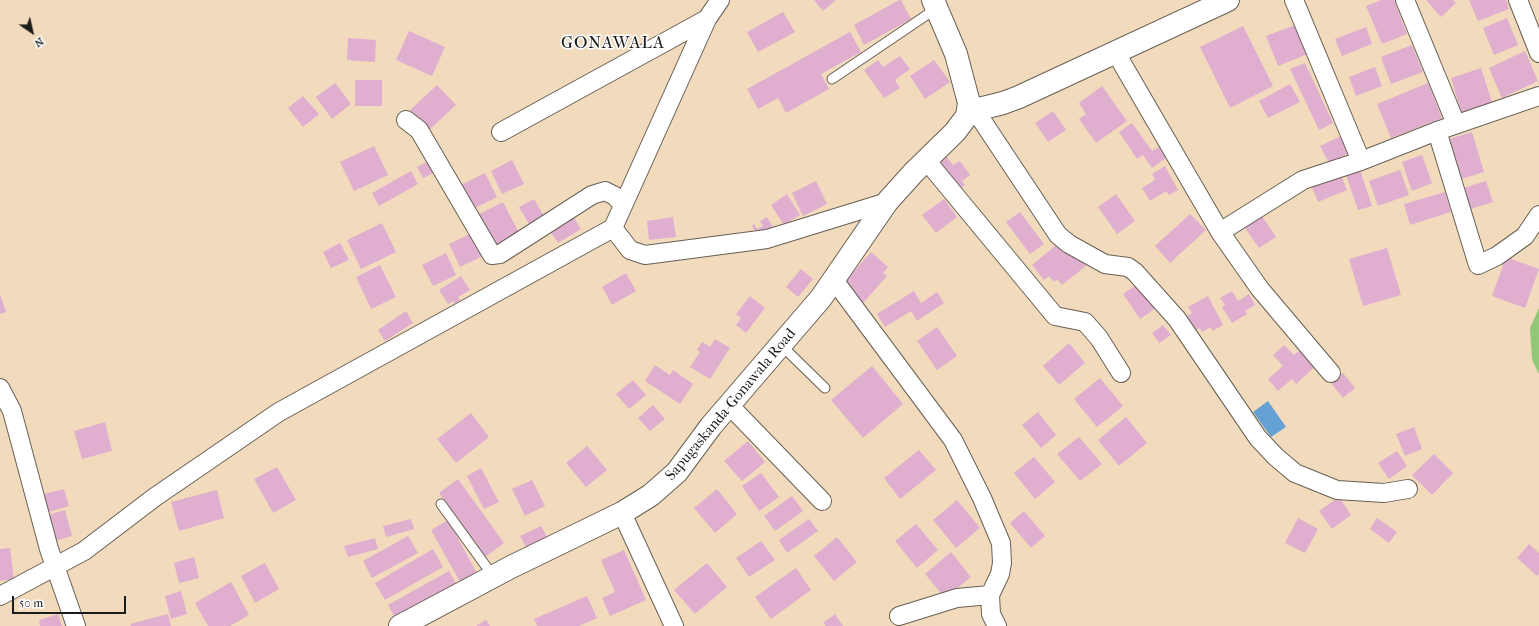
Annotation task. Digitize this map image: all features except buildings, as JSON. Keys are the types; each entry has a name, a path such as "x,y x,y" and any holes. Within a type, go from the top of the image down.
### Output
{"street":[{"path":"0,596 84,551 154,497 279,412 613,228 622,204 707,19 720,0"},
{"path":"972,110 1003,103 1116,53 1228,0"},
{"path":"1294,0 1361,161"},
{"path":"1405,0 1456,124"},
{"path":"1518,0 1539,53"},
{"path":"935,4 956,54 972,110 1058,235 1070,244 1106,264 1128,267 1135,272 1177,319 1258,438 1276,457 1295,473 1337,490 1384,493 1408,489"},
{"path":"501,132 707,19"},
{"path":"1116,53 1220,232 1260,289 1331,373"},
{"path":"1220,232 1303,180 1361,161 1456,124 1539,96"},
{"name":"Sapugaskanda-Gonawala Road","path":"400,626 493,576 622,514 651,495 677,472 729,405 781,345 834,280 887,202 961,125 972,110"},
{"path":"406,120 419,130 492,255 500,254 592,195 605,191 615,196 622,204"},
{"path":"1437,131 1478,265 1497,256 1525,236 1539,215"},
{"path":"926,160 1056,316 1085,322 1099,338 1121,372"},
{"path":"613,228 630,250 645,255 767,239 887,202"},
{"path":"834,280 953,440 982,498 1000,543 1002,563 1000,574 990,595 991,614 997,626"},
{"path":"0,388 12,411 49,549 76,626"},
{"path":"729,405 822,501"},
{"path":"622,514 674,626"},
{"path":"898,616 957,598 990,595"}],"lane":[{"path":"832,79 935,4"},
{"path":"781,345 825,388"},
{"path":"441,504 493,576"}],"green space":[{"path":"1539,308 1539,374 1532,360 1530,328"}],"water":[{"path":"1268,401 1286,427 1271,437 1253,412"}],"district":[{"name":"GONAWALA","path":"613,44"}]}
